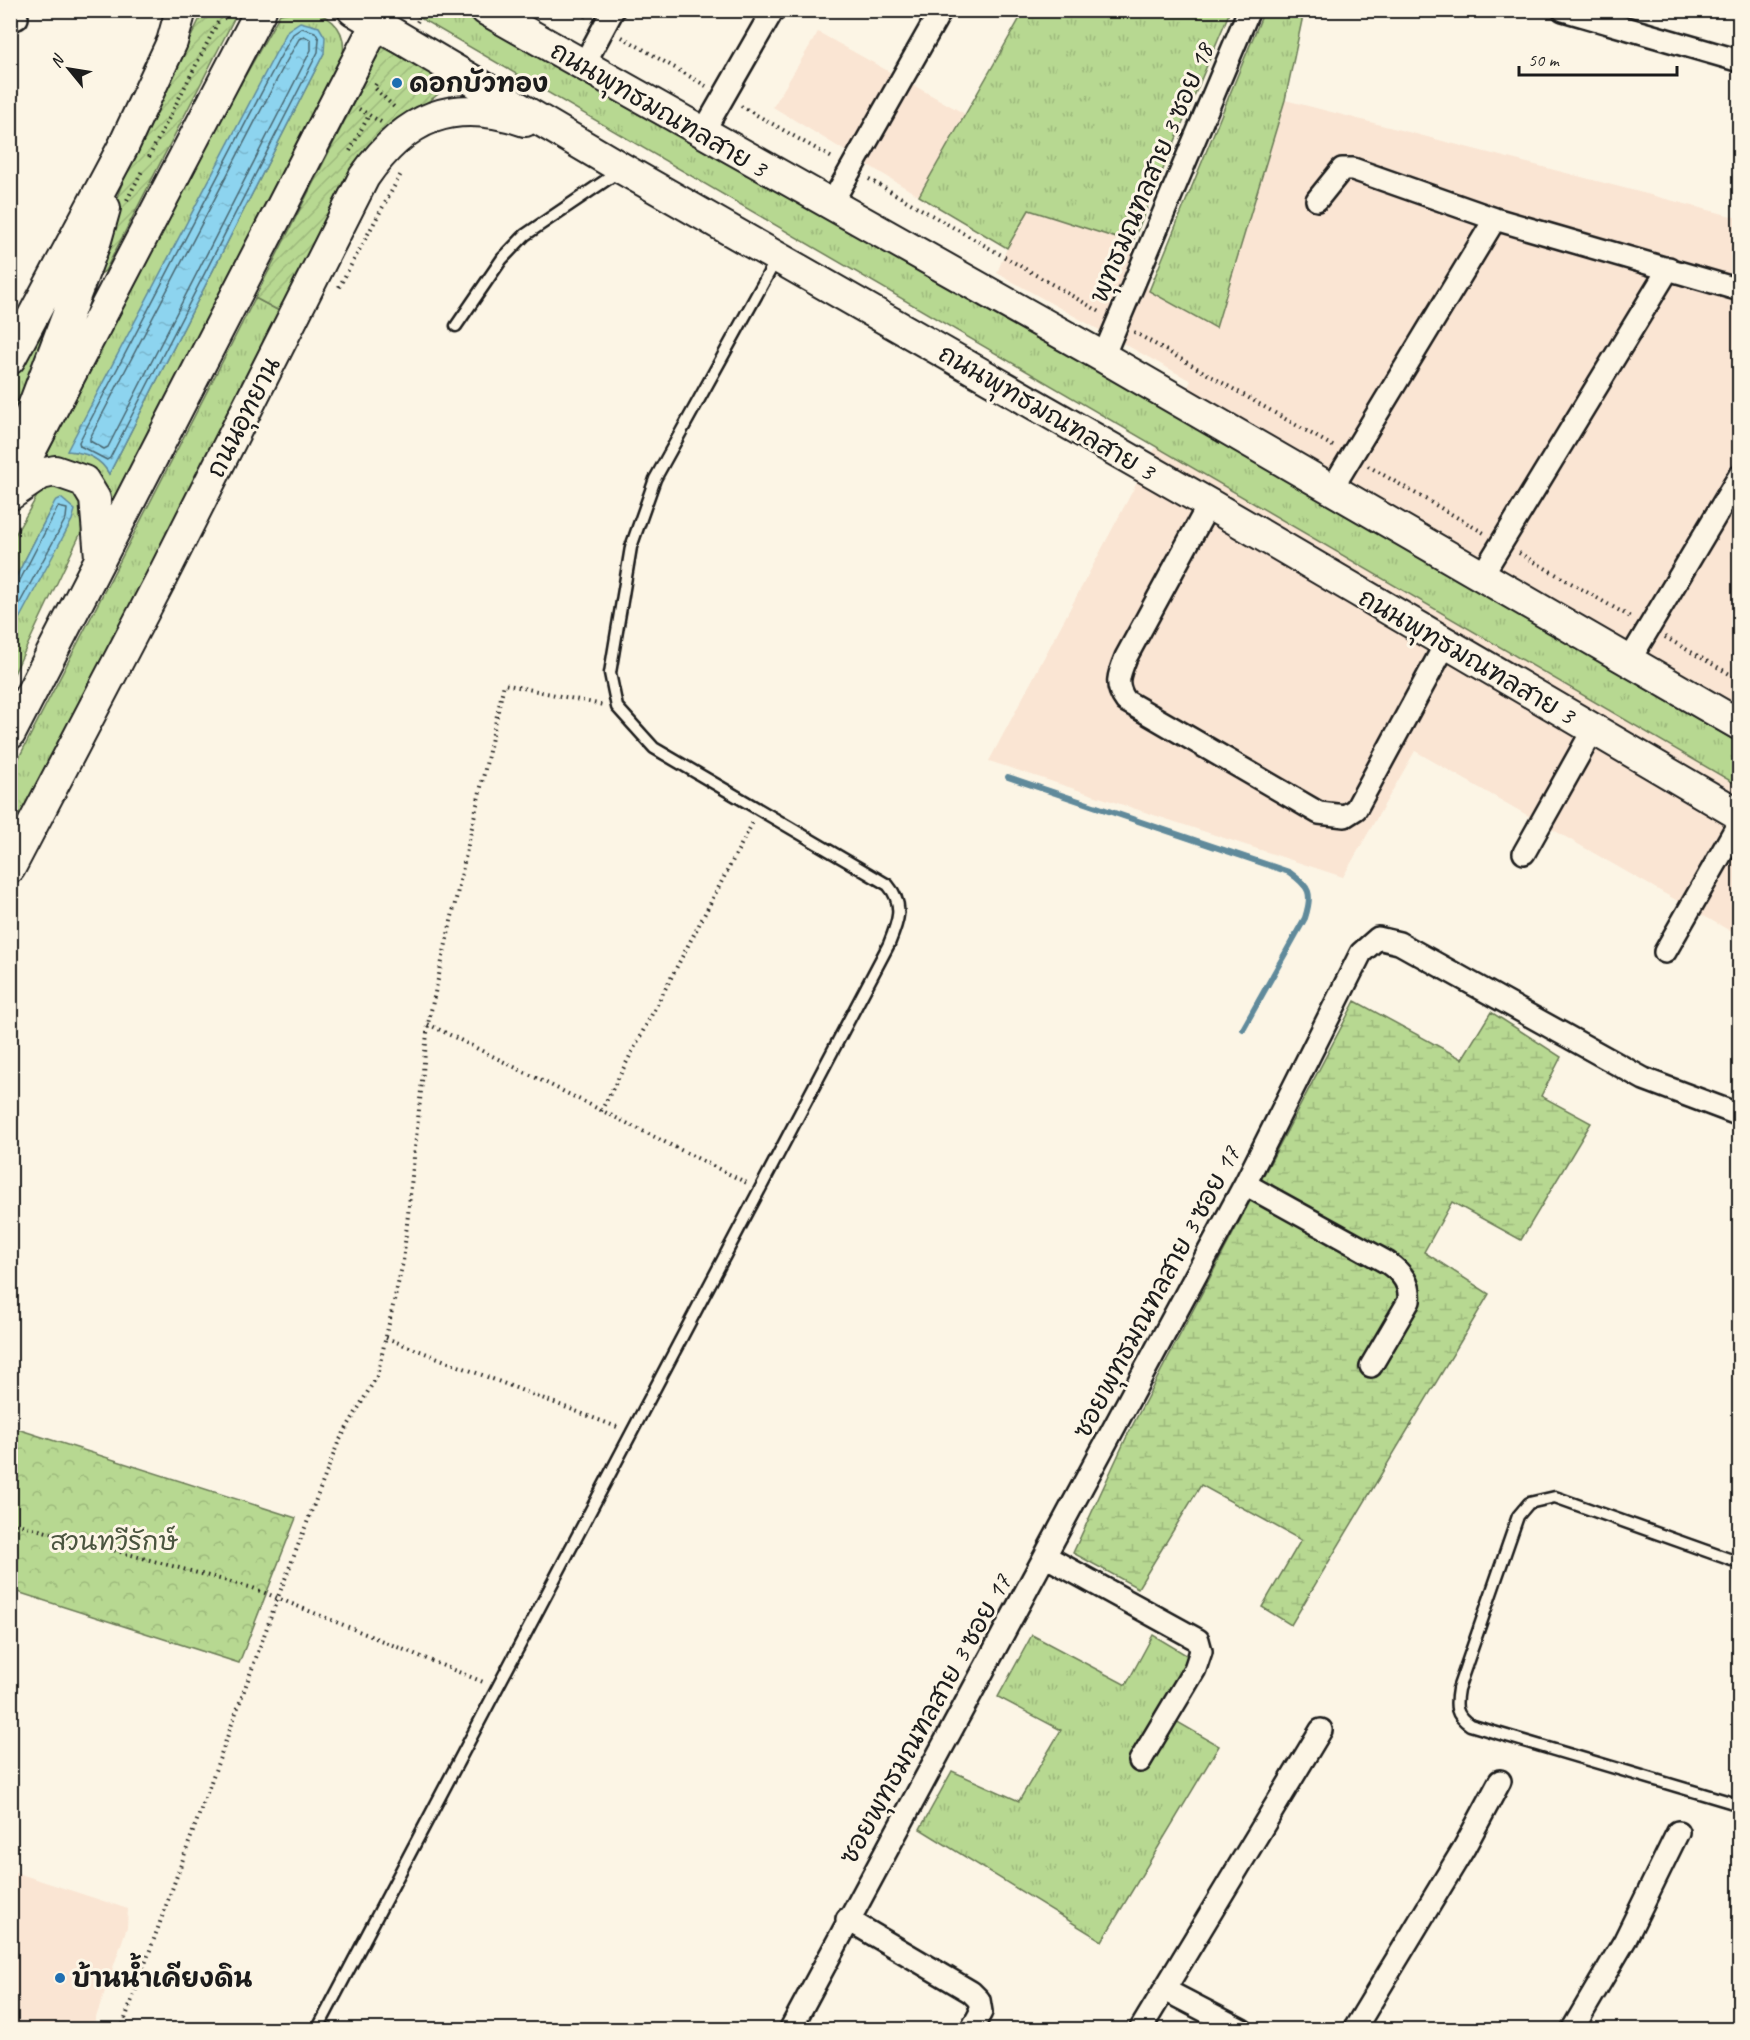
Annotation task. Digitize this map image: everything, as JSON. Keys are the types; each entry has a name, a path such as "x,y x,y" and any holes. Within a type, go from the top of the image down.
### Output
{"main road":[{"path":"10,359 123,147 172,42 181,10"},
{"path":"10,492 261,10"},
{"name":"ถนนพุทธมณฑลสาย 3","path":"486,10 702,134 1102,357 1740,725"},
{"path":"10,734 370,15"},
{"name":"ถนนพุทธมณฑลสาย 3","path":"370,15 572,140 1209,504 1740,815"},
{"name":"ถนนอุทยาน","path":"10,868 160,582 364,177 382,151 400,134 421,121 461,110 513,117 572,140"},
{"path":"10,467 96,240 123,147"},
{"path":"10,492 41,474 56,471 84,481 95,499 100,558"}],"street":[{"path":"702,134 773,10"},
{"path":"830,206 941,10"},
{"name":"พุทธมณฑลสาย 3 ซอย 18","path":"1102,357 1249,10"},
{"path":"1563,10 1740,61"},
{"path":"583,66 609,19"},
{"path":"1317,200 1342,169 1353,169 1494,219 1740,290"},
{"path":"1331,490 1494,219"},
{"path":"1482,575 1669,268"},
{"path":"1629,660 1740,476"},
{"path":"1209,504 1126,657 1118,676 1118,690 1126,701 1319,813 1345,816 1356,809 1446,643"},
{"path":"1524,854 1593,730"},
{"path":"1665,952 1740,820"},
{"name":"ซอยพุทธมณฑลสาย 3 ซอย 17","path":"790,2030 847,1919 1245,1185 1361,953 1378,938 1399,943 1644,1079 1740,1115"},
{"path":"1245,1185 1388,1263 1404,1279 1410,1291 1409,1301 1371,1366"},
{"path":"1045,1556 1198,1640 1201,1651 1195,1669 1140,1761"},
{"path":"1140,2030 1321,1730"},
{"path":"1354,2030 1464,1848 1500,1781"},
{"path":"1572,2030 1625,1940 1678,1832"},
{"path":"847,1919 971,1992 979,2000 981,2012 971,2030"},
{"path":"1166,1990 1242,2030"}],"lane":[{"path":"456,326 502,259 525,235 622,169"},
{"path":"317,2030 889,944 900,913 898,901 888,885 654,748 616,708 610,673 615,632 631,547 655,479 777,257"},
{"path":"1740,1563 1555,1497 1529,1503 1518,1516 1462,1678 1455,1706 1460,1718 1470,1725 1740,1805"}],"path":[{"path":"208,10 231,21 235,10"},
{"path":"575,10 609,19 724,96 1740,680"},
{"path":"124,206 221,16"},
{"path":"362,99 357,108 383,123 399,113 374,87 378,74 366,90"},
{"path":"121,2030 278,1597 338,1443 377,1376 403,1262 428,1024 504,684 616,708"},
{"path":"601,1111 759,809"},
{"path":"428,1024 760,1190"},
{"path":"386,1338 632,1433"},
{"path":"10,1522 253,1588 496,1688"}],"shaded area":[{"path":"818,32 965,114 919,196 773,107"},
{"path":"1285,100 1739,218 1739,936 1415,751 1343,877 989,761 1191,381 997,273 1007,248 1028,210 1132,243 1149,291 1216,327"},
{"name":"บ้านน้ำเคียงดิน","path":"11,1871 128,1909 127,1927 92,2029 11,2029"}],"green space":[{"path":"299,10 318,13 326,17 333,22 342,35 343,54 108,511 39,470 199,158 280,14","holes":["324,53 109,474 106,468 92,457 68,451"]},
{"path":"200,11 238,11 105,271 99,275 89,271 128,168 200,18"},
{"path":"408,11 463,11 928,270 1739,743 1739,786"},
{"path":"1024,11 1230,11 1132,243 1029,210 1007,248 919,196"},
{"path":"1264,11 1304,11 1285,100 1216,328 1149,291"},
{"path":"382,47 433,72 444,88 433,98 380,132 283,313 255,298"},
{"path":"255,298 283,313 11,838 11,773"},
{"path":"40,328 50,335 11,441 11,387"},
{"path":"61,483 80,489 85,524 11,680 11,634 31,595 52,507 11,587 11,542 40,491"},
{"path":"1355,1001 1462,1059 1491,1012 1561,1057 1541,1096 1591,1123 1521,1240 1452,1202 1424,1252 1489,1294 1291,1625 1262,1607 1301,1540 1201,1485 1138,1588 1073,1553 1128,1434"},
{"name":"สวนทวีรักษ์","path":"11,1427 296,1518 239,1663 11,1590"},
{"path":"1032,1635 1126,1685 1153,1635 1203,1665 1174,1720 1219,1746 1102,1941 920,1829 952,1771 1019,1801 1061,1730 998,1697"}],"water":[{"path":"300,22 319,27 325,37 324,53 109,474 102,464 92,457 67,451 288,30"},
{"path":"61,498 75,510 72,520 11,634 11,587 55,501"}],"waterway":[{"path":"1008,777 1289,872 1301,882 1309,896 1305,918 1243,1029"}],"place":[{"name":"ดอกบัวทอง","path":"397,83"},
{"name":"บ้านน้ำเคียงดิน","path":"60,1978"}]}
